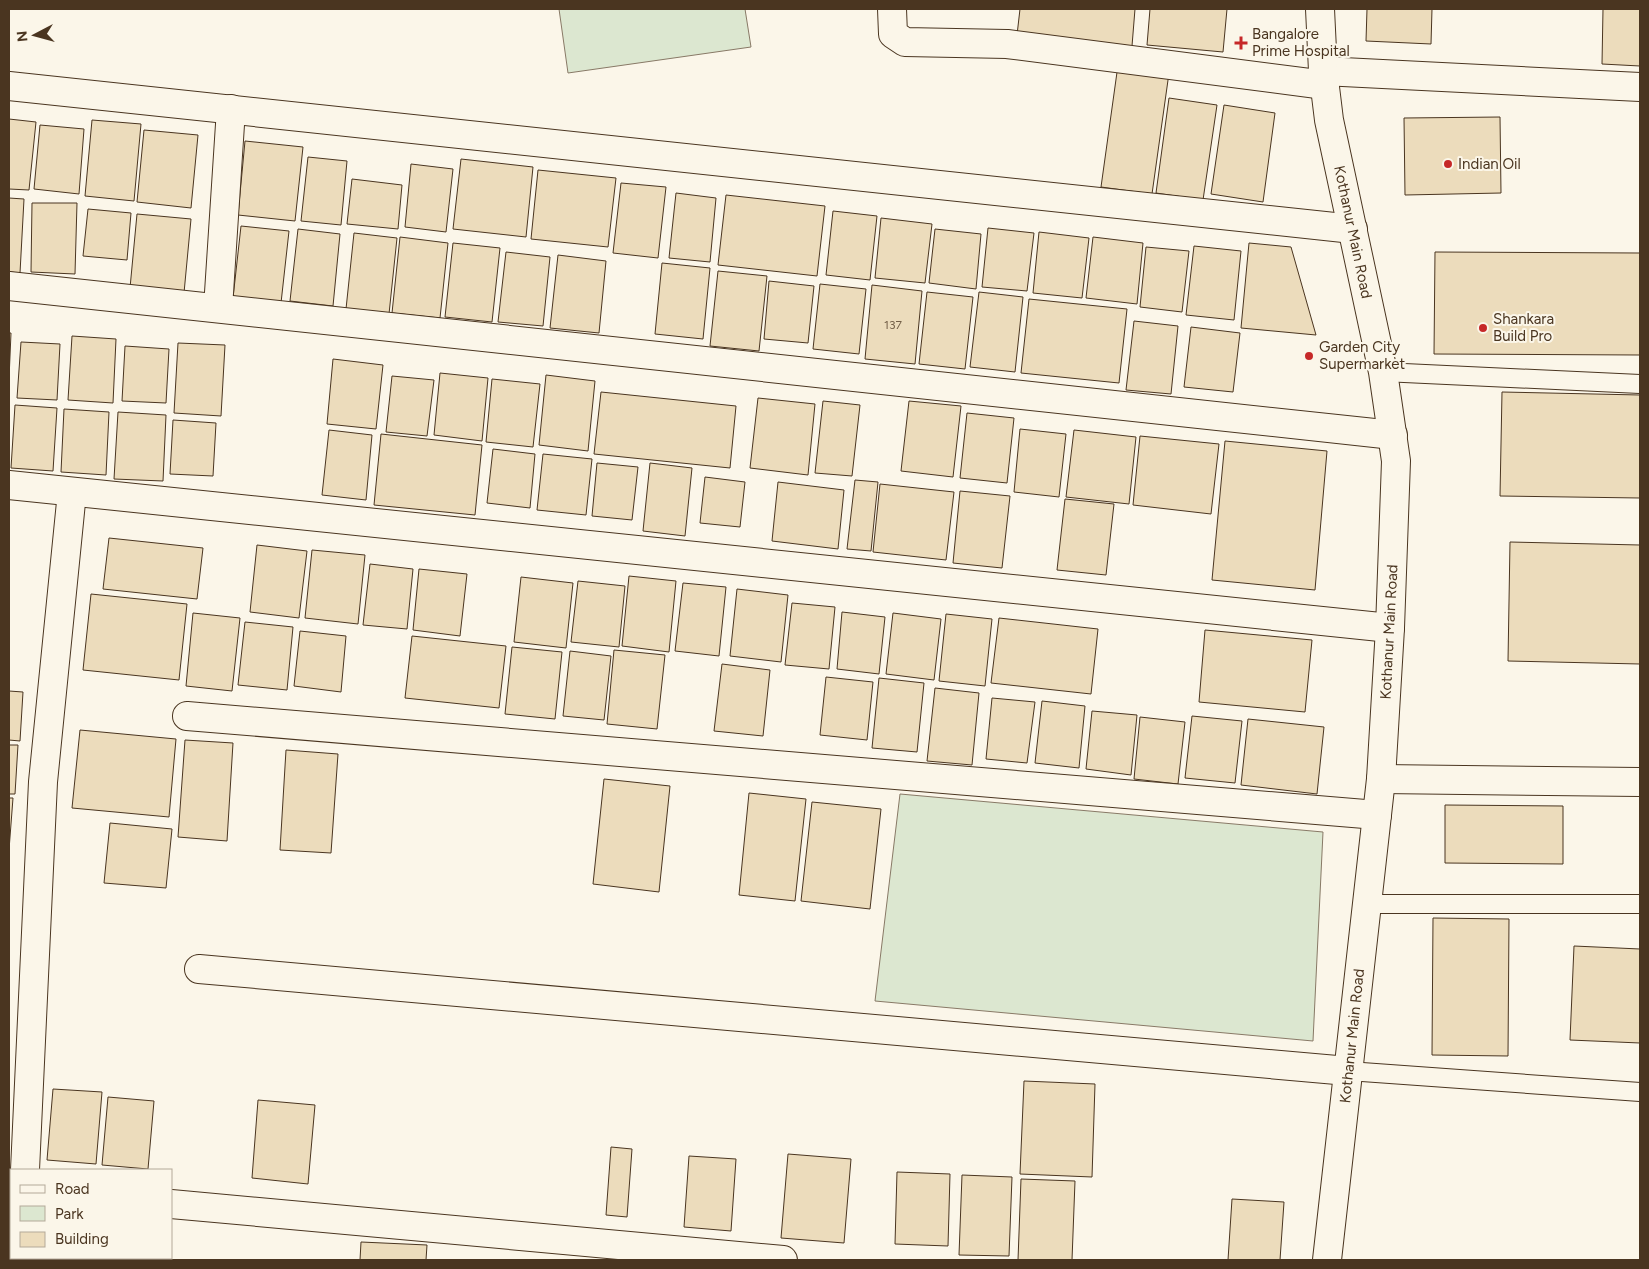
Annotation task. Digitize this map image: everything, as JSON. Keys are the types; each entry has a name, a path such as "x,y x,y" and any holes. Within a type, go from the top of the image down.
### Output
{"street":[{"path":"892,9 893,34 905,42 1006,44 1324,78 1640,86"},
{"name":"Kothanur Main Road","path":"1320,9 1324,78 1329,120 1383,372 1396,462 1390,628 1381,779 1327,1260"},
{"path":"9,86 1353,229"},
{"path":"218,308 231,109"},
{"path":"9,286 1393,435"},
{"path":"9,485 1390,628"},
{"path":"24,1169 42,782 72,492"},
{"path":"187,716 1377,815"},
{"path":"1381,779 1640,782"},
{"path":"199,969 1348,1070"},
{"path":"172,1204 783,1260"}],"lane":[{"path":"1383,372 1640,384"},
{"path":"1367,904 1640,904"},
{"path":"1348,1070 1640,1092"}],"green space":[{"path":"559,9 745,9 751,47 568,73"},
{"path":"900,794 1323,832 1313,1041 875,1001"}],"building":[{"path":"1020,9 1135,9 1132,46 1017,35"},
{"path":"1150,9 1227,9 1223,52 1147,45"},
{"path":"1367,9 1432,9 1431,44 1366,41"},
{"path":"1603,9 1640,9 1640,66 1602,64"},
{"path":"1118,65 1169,73 1152,194 1101,187"},
{"path":"1169,98 1217,105 1203,200 1156,193"},
{"path":"1224,105 1275,113 1263,202 1211,194"},
{"path":"1500,117 1501,193 1405,195 1404,118"},
{"path":"9,119 36,122 29,190 9,189"},
{"path":"92,120 141,124 134,201 85,196"},
{"path":"40,125 84,129 79,194 34,189"},
{"path":"144,130 198,135 191,208 137,202"},
{"path":"245,141 303,147 295,221 238,215"},
{"path":"308,157 347,161 341,225 301,221"},
{"path":"461,159 533,167 526,237 453,229"},
{"path":"411,164 453,169 446,232 405,227"},
{"path":"538,170 616,178 608,247 531,239"},
{"path":"352,179 402,185 398,229 347,224"},
{"path":"621,183 666,187 658,258 613,253"},
{"path":"676,193 716,198 710,262 669,258"},
{"path":"726,195 825,206 817,276 718,265"},
{"path":"9,198 24,199 20,273 9,272"},
{"path":"32,203 77,203 75,274 31,272"},
{"path":"88,209 131,213 127,260 83,256"},
{"path":"833,211 877,216 870,280 826,275"},
{"path":"137,214 191,219 184,293 130,288"},
{"path":"881,218 932,224 925,283 875,278"},
{"path":"241,226 289,231 281,303 233,298"},
{"path":"988,228 1034,233 1027,291 982,287"},
{"path":"298,229 340,234 333,306 290,301"},
{"path":"935,229 981,234 976,289 929,283"},
{"path":"1039,232 1089,238 1082,298 1033,293"},
{"path":"354,233 397,238 389,314 346,309"},
{"path":"400,237 448,243 440,318 392,313"},
{"path":"1093,237 1143,243 1137,304 1086,298"},
{"path":"453,243 500,248 492,322 445,317"},
{"path":"1249,243 1291,247 1316,335 1241,328"},
{"path":"1194,246 1241,251 1234,320 1186,315"},
{"path":"1146,247 1189,251 1182,312 1140,307"},
{"path":"506,252 550,257 543,326 498,322"},
{"path":"1435,252 1640,253 1640,355 1434,354"},
{"path":"558,255 606,261 599,333 550,328"},
{"path":"662,263 710,268 703,339 655,334"},
{"path":"718,271 767,276 759,351 710,346"},
{"path":"769,281 814,286 808,343 764,339"},
{"path":"820,284 866,289 859,354 813,349"},
{"path":"872,285 922,291 915,364 865,359"},
{"path":"927,292 973,297 965,369 919,364"},
{"path":"979,292 1023,297 1015,372 970,367"},
{"path":"1029,299 1127,309 1119,383 1021,373"},
{"path":"1134,321 1178,326 1171,394 1126,390"},
{"path":"1191,327 1240,333 1233,392 1184,387"},
{"path":"9,333 11,333 9,379"},
{"path":"72,336 116,339 113,403 68,400"},
{"path":"21,342 60,344 57,400 17,398"},
{"path":"178,343 225,345 221,416 174,413"},
{"path":"125,346 169,349 166,403 122,401"},
{"path":"333,359 383,365 376,429 327,424"},
{"path":"440,373 488,378 482,441 434,435"},
{"path":"546,375 595,381 588,451 539,445"},
{"path":"392,376 434,380 427,436 386,432"},
{"path":"492,379 540,384 533,447 486,442"},
{"path":"601,392 736,406 730,468 594,454"},
{"path":"1502,392 1640,395 1640,498 1500,496"},
{"path":"758,398 815,404 808,475 750,468"},
{"path":"823,401 860,405 852,476 815,473"},
{"path":"909,401 961,406 953,477 901,471"},
{"path":"15,405 57,408 53,471 11,468"},
{"path":"64,409 109,412 106,475 61,472"},
{"path":"118,412 166,415 163,481 114,479"},
{"path":"967,413 1014,418 1007,483 960,478"},
{"path":"173,420 216,423 213,476 170,474"},
{"path":"1020,429 1066,434 1059,497 1014,492"},
{"path":"329,430 372,435 366,500 322,495"},
{"path":"1074,430 1136,437 1129,504 1066,497"},
{"path":"381,434 482,445 475,515 374,505"},
{"path":"1140,436 1219,444 1211,514 1133,505"},
{"path":"1225,441 1327,451 1315,590 1212,580"},
{"path":"493,449 535,454 530,508 487,503"},
{"path":"543,454 592,459 586,515 537,510"},
{"path":"597,463 638,467 632,520 592,516"},
{"path":"650,463 692,468 685,536 643,531"},
{"path":"705,477 745,482 740,527 700,523"},
{"path":"855,480 878,482 871,551 847,549"},
{"path":"778,482 844,490 838,549 772,541"},
{"path":"880,484 954,492 946,560 873,552"},
{"path":"960,491 1010,496 1002,568 953,563"},
{"path":"1065,499 1114,504 1106,575 1057,570"},
{"path":"109,538 203,548 197,599 103,589"},
{"path":"1510,542 1640,545 1640,664 1508,661"},
{"path":"257,545 307,551 299,618 250,612"},
{"path":"312,550 365,555 358,624 305,618"},
{"path":"370,564 413,569 407,629 363,625"},
{"path":"419,569 467,574 460,636 413,630"},
{"path":"629,576 676,581 669,652 622,646"},
{"path":"521,577 573,583 566,648 514,642"},
{"path":"578,581 625,586 619,647 571,642"},
{"path":"683,583 726,587 719,656 675,651"},
{"path":"737,589 788,595 781,662 730,656"},
{"path":"91,594 187,604 179,680 83,670"},
{"path":"792,603 835,607 829,669 785,665"},
{"path":"842,612 885,617 879,674 837,669"},
{"path":"193,613 240,618 232,691 186,686"},
{"path":"893,613 941,619 934,680 886,674"},
{"path":"946,614 992,619 985,686 939,681"},
{"path":"999,618 1098,629 1091,694 991,683"},
{"path":"245,622 293,627 287,690 238,685"},
{"path":"1205,630 1312,640 1305,712 1199,702"},
{"path":"300,631 346,636 341,692 294,686"},
{"path":"412,636 506,646 499,708 405,698"},
{"path":"512,647 562,652 555,719 505,714"},
{"path":"614,650 665,655 657,729 607,724"},
{"path":"570,651 611,656 604,720 563,716"},
{"path":"722,664 770,670 763,736 714,731"},
{"path":"826,677 873,682 867,740 820,735"},
{"path":"879,678 924,683 917,752 872,748"},
{"path":"935,688 979,693 972,765 927,761"},
{"path":"9,691 23,692 20,741 9,740"},
{"path":"992,698 1035,702 1027,763 986,759"},
{"path":"1042,701 1085,706 1079,768 1035,763"},
{"path":"1092,711 1137,715 1131,775 1086,769"},
{"path":"1192,716 1242,721 1235,783 1185,778"},
{"path":"1140,717 1185,722 1178,784 1134,779"},
{"path":"1248,719 1324,727 1317,794 1241,785"},
{"path":"80,730 176,739 169,817 72,808"},
{"path":"185,740 233,743 227,841 178,837"},
{"path":"9,745 18,745 15,794 9,794"},
{"path":"286,750 338,754 331,853 280,850"},
{"path":"604,779 670,786 659,892 593,884"},
{"path":"749,793 806,799 795,901 739,895"},
{"path":"9,798 13,798 9,850"},
{"path":"812,802 881,809 870,909 801,901"},
{"path":"1445,805 1563,806 1563,864 1445,863"},
{"path":"110,823 172,829 166,888 104,883"},
{"path":"1433,918 1509,919 1508,1056 1432,1055"},
{"path":"1574,946 1640,949 1640,1043 1570,1040"},
{"path":"1024,1081 1095,1084 1092,1177 1020,1174"},
{"path":"53,1089 102,1092 96,1164 47,1160"},
{"path":"108,1097 154,1101 148,1169 102,1165"},
{"path":"258,1100 315,1105 308,1184 252,1178"},
{"path":"611,1147 632,1149 627,1217 606,1215"},
{"path":"788,1154 851,1159 844,1243 781,1238"},
{"path":"689,1156 736,1159 731,1231 684,1227"},
{"path":"897,1172 950,1174 948,1246 895,1244"},
{"path":"962,1175 1012,1177 1009,1256 959,1255"},
{"path":"1021,1179 1075,1181 1072,1260 1018,1260"},
{"path":"1232,1199 1284,1202 1280,1260 1228,1260"},
{"path":"361,1242 427,1245 426,1260 360,1260"},
{"path":"41,1259 143,1259 143,1260"}],"place":[{"name":"Bangalore Prime Hospital","path":"1241,43"},
{"name":"Indian Oil","path":"1448,164"},
{"name":"Shankara Build Pro","path":"1483,328"},
{"name":"Garden City Supermarket","path":"1309,356"}]}
